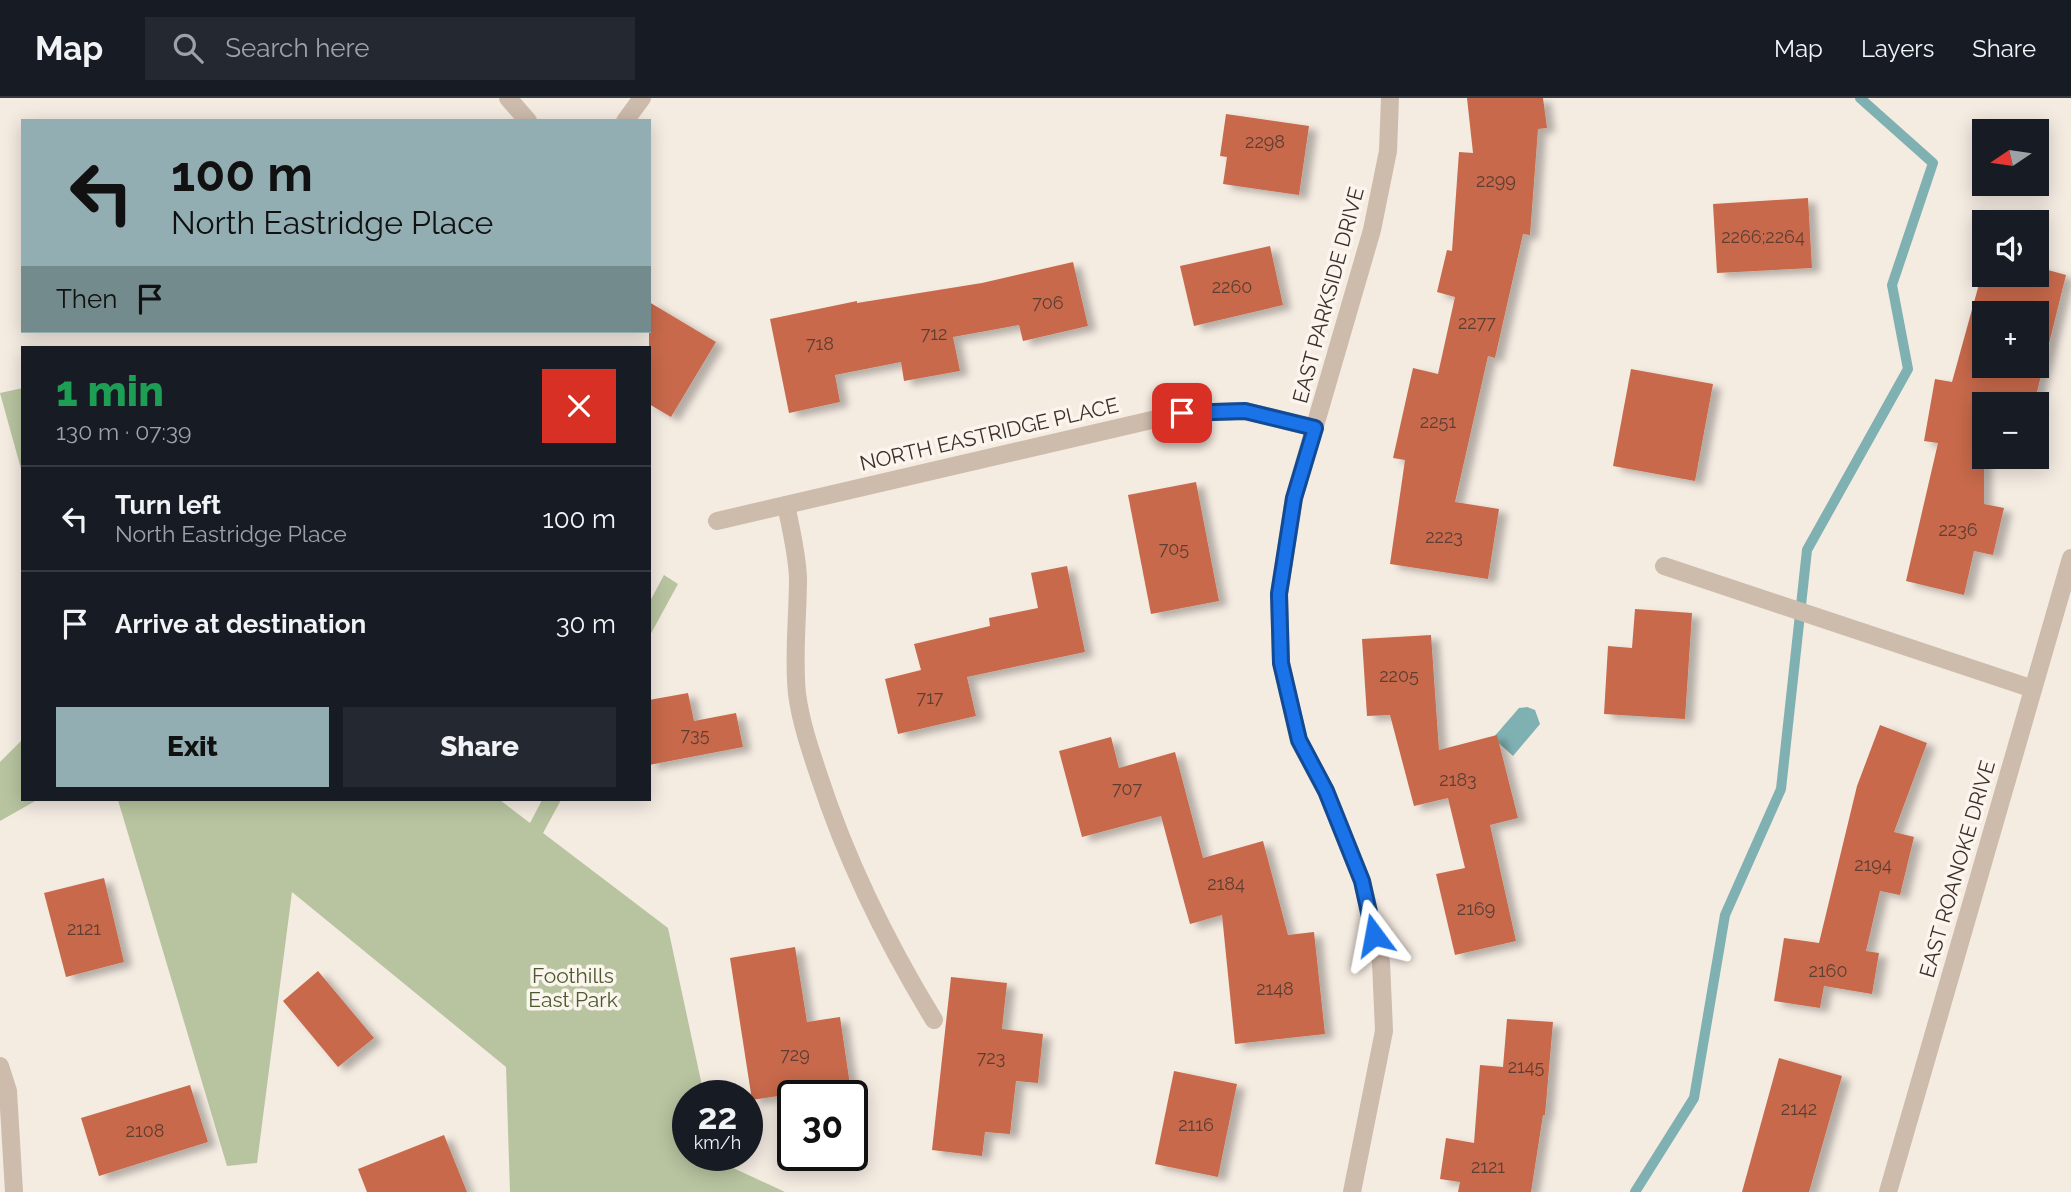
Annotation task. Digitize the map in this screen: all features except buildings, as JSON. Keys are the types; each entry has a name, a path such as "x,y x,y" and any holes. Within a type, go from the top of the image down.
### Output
{"street":[{"path":"508,98 526,119"},
{"path":"626,119 642,98"},
{"name":"EAST PARKSIDE DRIVE","path":"1352,1192 1384,1031 1381,962 1362,881 1326,791 1299,740 1281,663 1279,594 1294,498 1372,230 1388,151 1390,98"},
{"name":"NORTH EASTRIDGE PLACE","path":"717,522 1182,413 1245,411 1315,428"},
{"path":"786,505 795,544 798,577 794,648 803,727 834,821 854,871 906,974 934,1020"},
{"name":"EAST ROANOKE DRIVE","path":"1888,1192 2071,558"},
{"path":"1664,566 2033,690"},
{"path":"0,1066 8,1091 14,1192"}],"green space":[{"path":"21,388 21,469 0,393"},
{"path":"664,575 678,584 651,633 651,599"},
{"path":"21,741 21,801 35,801 0,821 0,762"},
{"name":"Foothills East Park","path":"118,801 501,801 530,823 541,801 560,801 543,833 668,928 701,1080 672,1080 672,1171 740,1171 785,1192 510,1192 506,1067 292,892 257,1163 227,1166"}],"water":[{"path":"1519,708 1535,710 1540,724 1513,756 1493,738"}],"waterway":[{"path":"1635,1192 1694,1098 1725,915 1781,789 1807,550 1908,369 1892,285 1933,163 1860,98"}],"route":[{"path":"1182,413 1245,411 1315,428 1294,498 1279,594 1281,663 1299,740 1326,791 1362,881 1374,935"}]}
